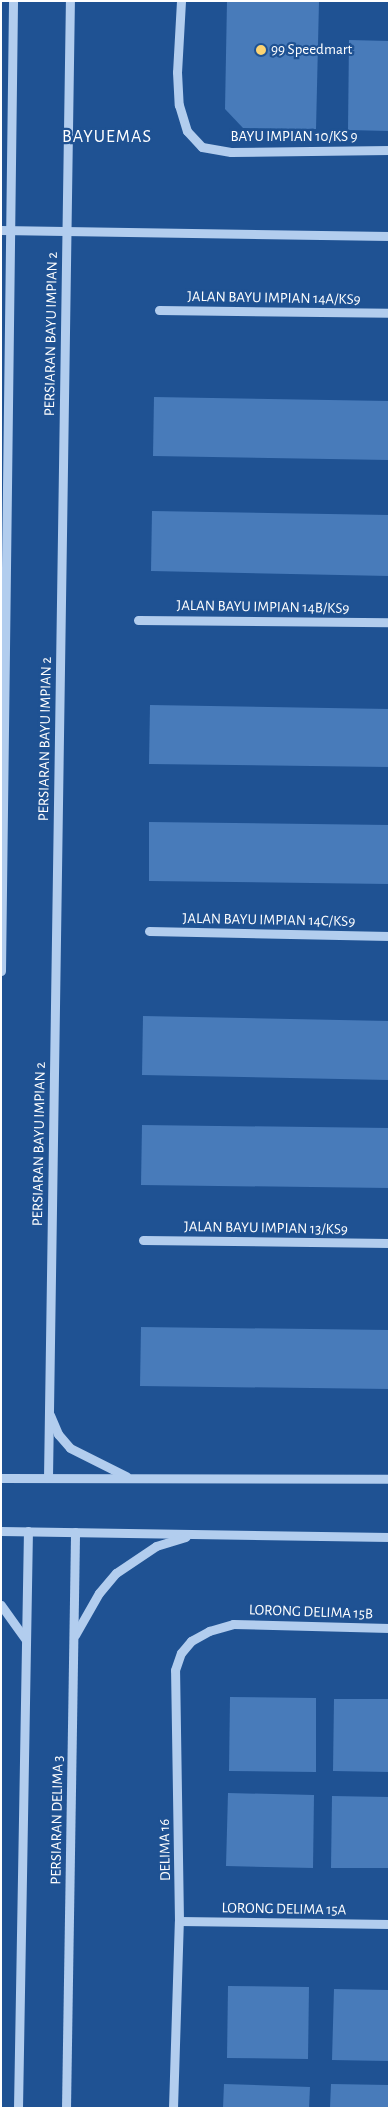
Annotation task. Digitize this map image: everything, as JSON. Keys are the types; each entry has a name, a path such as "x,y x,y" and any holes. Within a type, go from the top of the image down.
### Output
{"street":[{"path":"1,970 6,230 12,1"},
{"name":"PERSIARAN BAYU IMPIAN 2","path":"48,1478 70,1"},
{"name":"BAYU IMPIAN 10/KS 9","path":"181,1 176,72 179,105 187,131 202,147 231,152 389,150"},
{"path":"6,230 389,236"},
{"name":"JALAN BAYU IMPIAN 14A/KS9","path":"159,310 389,313"},
{"name":"JALAN BAYU IMPIAN 14B/KS9","path":"138,620 389,622"},
{"name":"JALAN BAYU IMPIAN 14C/KS9","path":"149,931 389,936"},
{"name":"JALAN BAYU IMPIAN 13/KS9","path":"143,1240 389,1243"},
{"path":"48,1412 58,1434 70,1448 128,1477"},
{"path":"1,1478 389,1479"},
{"path":"1,1531 389,1538"},
{"path":"18,2108 28,1531"},
{"name":"PERSIARAN DELIMA 3","path":"66,2108 75,1532"},
{"path":"74,1638 99,1593 116,1573 156,1546 195,1534"},
{"path":"1,1606 26,1640"},
{"name":"LORONG DELIMA 15B","path":"233,1624 389,1628"},
{"name":"DELIMA 16","path":"173,2108 179,1922 176,1670 181,1653 191,1641 209,1631 233,1624"},
{"name":"LORONG DELIMA 15A","path":"179,1922 389,1924"}],"building":[{"path":"227,1 319,1 316,129 243,128 225,109"},
{"path":"349,40 389,41 389,131 348,130"},
{"path":"154,397 389,401 389,460 153,456"},
{"path":"152,511 389,515 389,576 151,571"},
{"path":"150,705 389,709 389,767 149,764"},
{"path":"149,822 389,825 389,884 149,881"},
{"path":"143,1016 389,1021 389,1080 142,1075"},
{"path":"142,1125 389,1128 389,1188 141,1185"},
{"path":"141,1327 389,1330 389,1389 140,1386"},
{"path":"230,1697 316,1698 316,1772 229,1771"},
{"path":"334,1699 389,1699 389,1772 333,1771"},
{"path":"228,1793 314,1795 313,1868 226,1866"},
{"path":"332,1796 389,1797 389,1868 331,1868"},
{"path":"228,1986 309,1987 308,2059 227,2058"},
{"path":"334,1989 389,1990 389,2061 332,2060"},
{"path":"224,2084 310,2087 309,2108 223,2108"},
{"path":"331,2084 389,2085 389,2108 330,2108"}],"place":[{"name":"99 Speedmart","path":"261,50"}],"district":[{"name":"BAYUEMAS","path":"107,137"}]}
